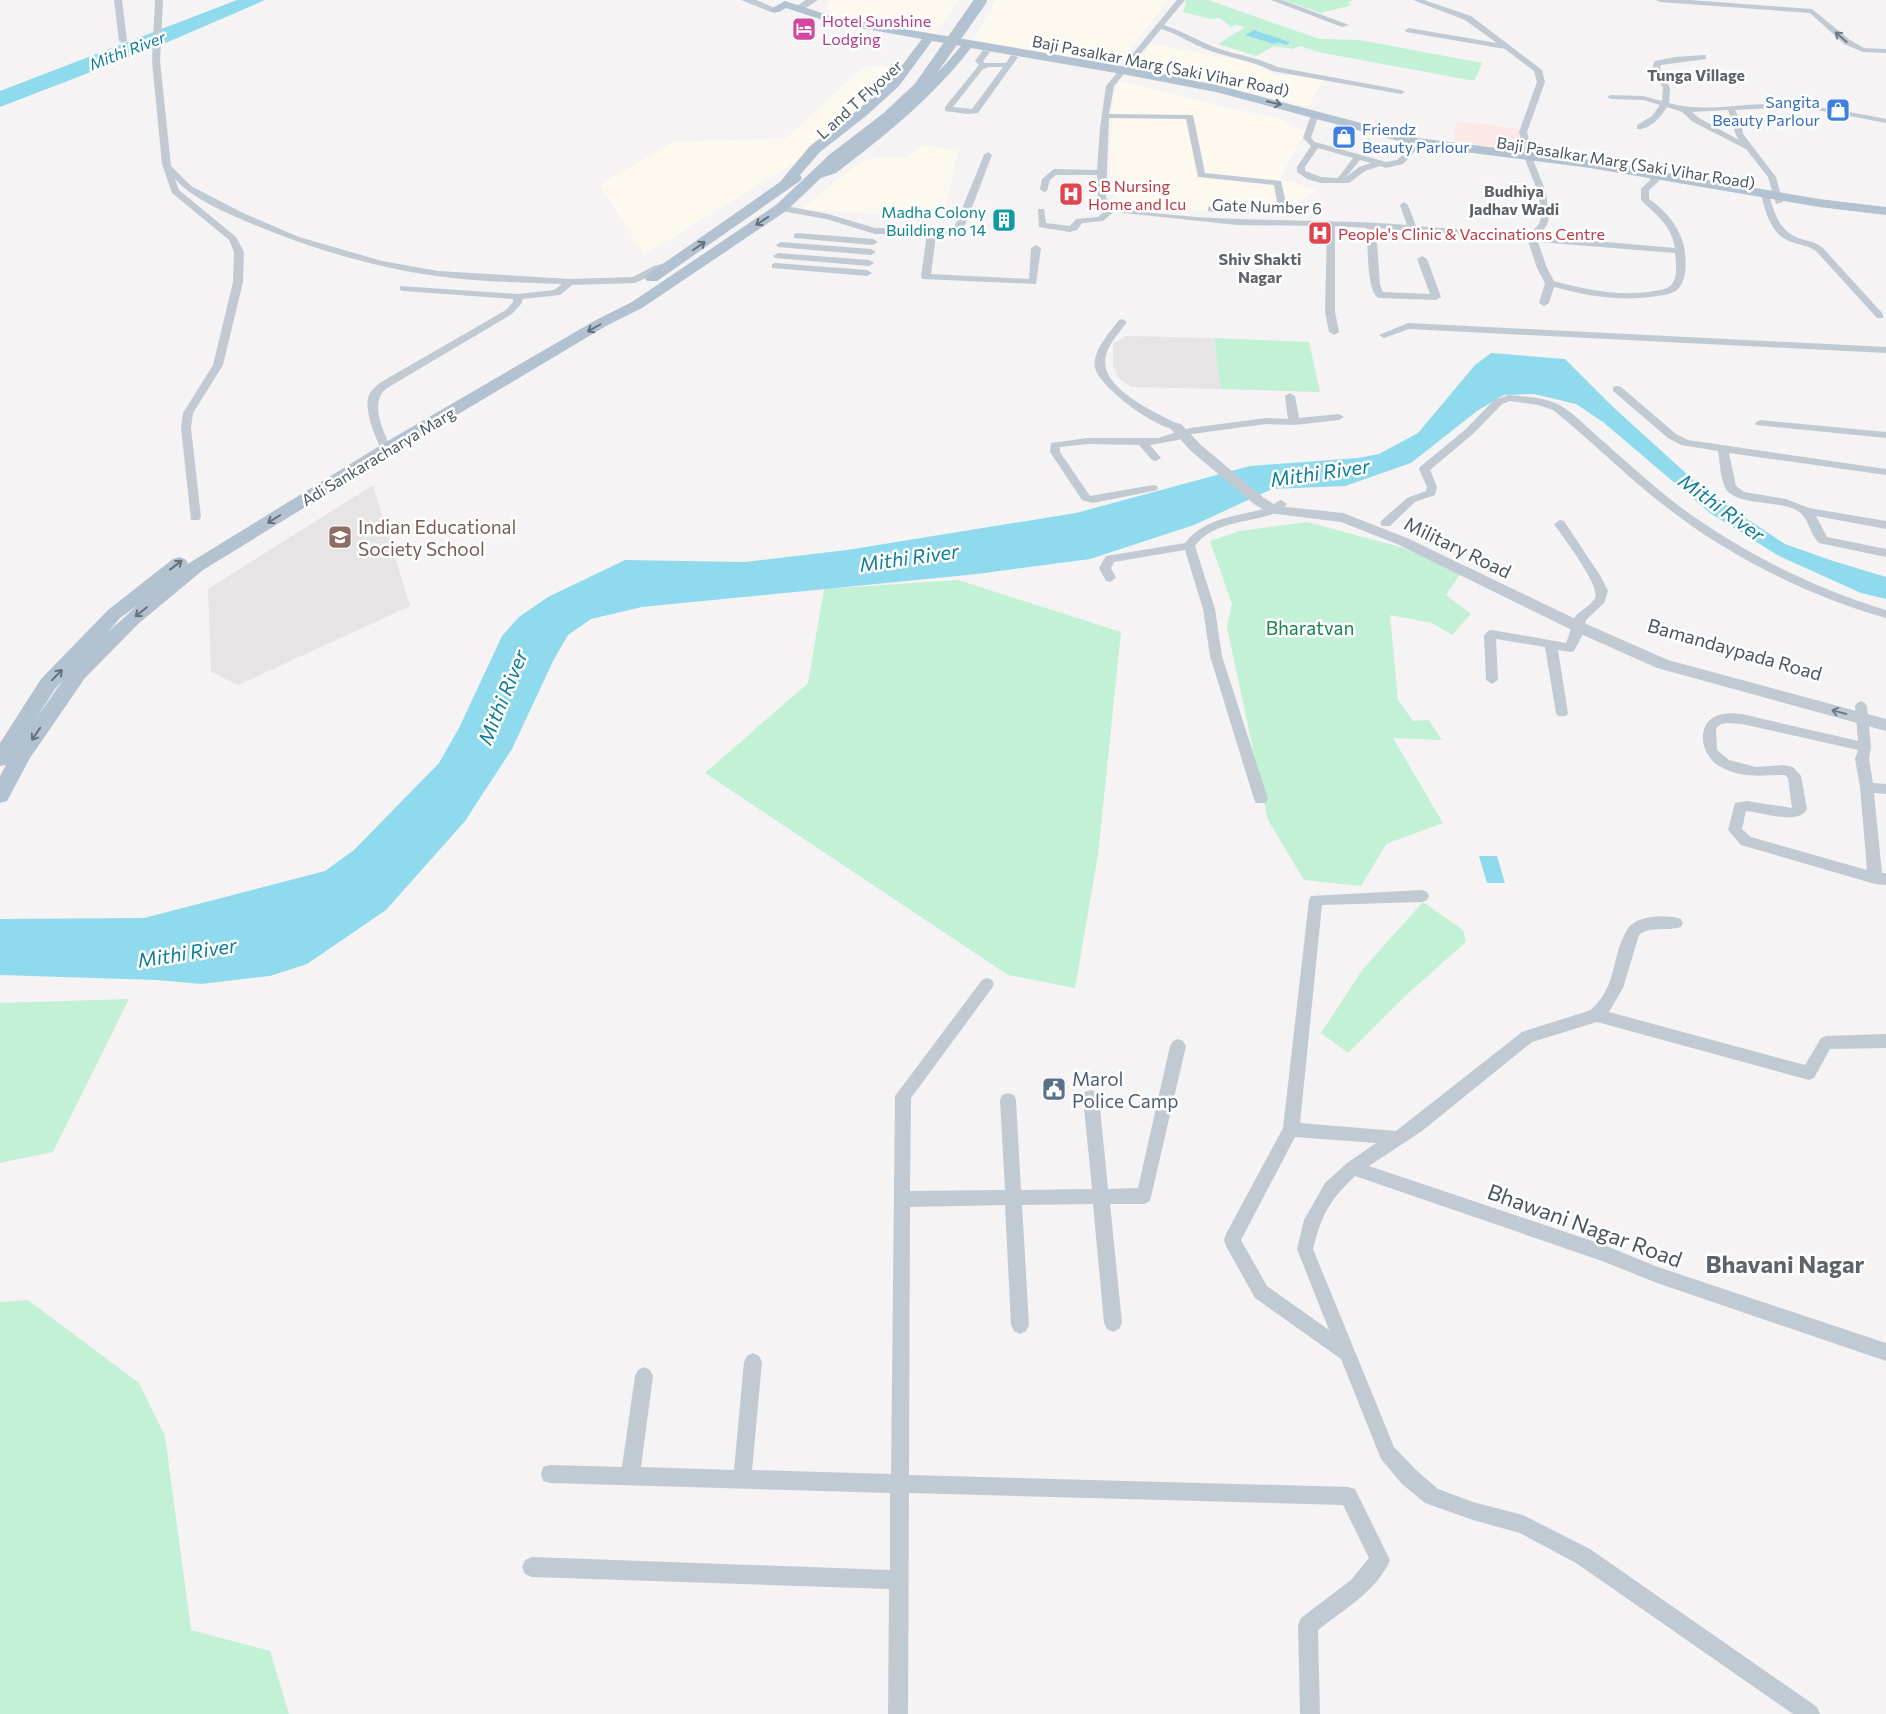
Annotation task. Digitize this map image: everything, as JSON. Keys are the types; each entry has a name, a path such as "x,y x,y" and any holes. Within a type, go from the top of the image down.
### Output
{"main road":[{"path":"746,0 786,6"},
{"name":"L and T Flyover","path":"812,178 825,160 907,84 967,0"},
{"name":"L and T Flyover","path":"781,190 887,118 920,87 982,0"},
{"name":"Baji Pasalkar Marg (Saki Vihar Road)","path":"786,6 841,29 967,46 1120,73 1417,142 1654,178 1886,217"},
{"path":"781,190 815,150 862,112 904,73 927,40"},
{"path":"812,178 831,170 898,120 939,79 967,46"},
{"name":"Baji Pasalkar Marg (Saki Vihar Road)","path":"967,46 1011,61 1120,73"},
{"path":"904,73 939,79"},
{"name":"Baji Pasalkar Marg (Saki Vihar Road)","path":"1314,119 1414,148 1530,159"},
{"name":"Adi Sankaracharya Marg","path":"630,301 670,284 781,208 812,178"},
{"name":"Adi Sankaracharya Marg","path":"0,758 48,684 114,614 188,555 384,443 601,323 630,301 644,284 781,190"},
{"name":"Baji Pasalkar Marg (Saki Vihar Road)","path":"1772,198 1886,211"},
{"name":"Adi Sankaracharya Marg","path":"0,795 22,754 78,673 131,620 197,566 384,443"}],"street":[{"path":"118,0 123,41"},
{"path":"159,0 155,20 156,49 166,164 175,191 233,239 239,252 238,282 218,365 188,413 186,428 195,518"},
{"path":"786,6 813,0"},
{"path":"1041,211 1042,225 1070,229 1074,228 1079,222 1100,220 1112,209 1102,199 1101,173 1110,86 1181,0"},
{"path":"1274,0 1345,25"},
{"path":"1417,0 1468,18 1538,70 1540,82 1523,132 1542,192 1545,217 1542,225 1532,238 1542,268 1550,283 1544,304"},
{"path":"1660,0 1812,11"},
{"path":"1806,0 1812,11 1847,42 1863,50 1886,51"},
{"path":"1162,23 1210,48 1245,59 1259,61 1275,69 1401,92"},
{"path":"1409,30 1510,48"},
{"path":"983,66 979,60 986,52"},
{"path":"1640,127 1656,118 1668,100 1667,90 1656,68 1658,63 1675,59 1703,57"},
{"path":"1011,61 975,111 968,112 948,109 977,70 983,66 1011,61"},
{"path":"1611,97 1638,97 1685,110 1706,126 1752,150"},
{"path":"1685,110 1730,106 1816,109 1886,120"},
{"path":"1730,106 1737,122 1739,134 1772,177 1772,198 1776,224 1786,236 1810,243 1822,252 1880,316"},
{"path":"1106,116 1190,117 1201,175 1278,183 1282,203 1274,207 1260,210 1211,208"},
{"path":"1314,119 1307,138 1309,142 1316,146 1386,165 1400,162 1414,148"},
{"path":"1316,146 1301,166 1301,172 1321,180 1349,180 1362,169 1379,164"},
{"path":"781,208 828,217 875,231 948,232 957,230 962,223 988,155"},
{"path":"1343,179 1342,177 1358,157"},
{"path":"166,164 188,188 240,214 296,239 381,264 438,274 570,282 635,280 657,268 675,263"},
{"path":"1044,189 1046,179 1054,172 1101,173"},
{"path":"1550,283 1606,296 1647,296 1666,292 1676,287 1680,251 1675,232 1660,209 1645,200 1645,189 1652,185 1654,178"},
{"path":"1404,205 1413,229"},
{"name":"Gate Number 6","path":"1112,209 1238,222 1331,223 1680,251"},
{"path":"1331,223 1330,312 1334,332"},
{"path":"1371,226 1375,285 1379,295 1436,297 1422,259"},
{"path":"864,284 875,231"},
{"path":"932,232 926,278 1033,282 1036,248"},
{"path":"797,236 872,247"},
{"path":"781,245 872,247"},
{"path":"778,256 869,262"},
{"path":"775,266 867,273"},
{"path":"402,288 518,297 557,292 570,282"},
{"path":"384,443 372,402 374,395 380,388 509,312 518,302 518,297"},
{"path":"1122,322 1101,356 1100,368 1106,381 1123,397 1183,431 1270,503 1211,527 1194,537 1189,546 1209,609 1216,656 1261,799"},
{"path":"1384,335 1408,326 1886,350"},
{"path":"1617,388 1678,440 1886,472"},
{"path":"1290,396 1294,422"},
{"path":"1386,522 1411,500 1431,493 1432,487 1424,469 1470,431 1498,402 1510,398 1540,402 1557,408 1655,493 1728,544 1797,580 1845,601 1886,614"},
{"path":"1153,488 1093,500 1086,498 1053,448 1055,445 1060,444 1089,441 1156,441 1183,431 1266,421 1294,422 1339,417"},
{"path":"1760,423 1886,435"},
{"path":"1141,441 1156,458"},
{"path":"1723,448 1731,488 1740,495 1793,505 1805,511 1886,525"},
{"name":"Bamandaypada Road","path":"1270,503 1344,510 1386,522 1515,592 1579,623 1662,653 1805,697 1861,712 1886,712"},
{"name":"Military Road","path":"1270,503 1343,518 1402,541 1515,592"},
{"path":"1805,511 1816,528 1817,535 1823,540 1886,553"},
{"path":"1492,680 1490,636 1492,634 1570,648 1579,623 1600,600 1602,591 1597,580 1560,524"},
{"path":"1110,578 1105,568 1110,559 1189,546"},
{"path":"1551,644 1562,713"},
{"path":"1861,712 1886,725"},
{"path":"1861,712 1865,747 1862,759 1880,878 1746,841 1740,837 1735,830 1740,807 1747,806 1798,812 1800,809 1794,776 1788,770 1773,769 1757,772 1723,763 1710,750 1710,727 1716,720 1725,718 1742,719 1865,747"},
{"path":"1867,786 1886,789"},
{"path":"1348,1354 1261,1292 1232,1240 1291,1129 1316,900 1422,896"},
{"path":"1676,923 1651,922 1641,925 1633,932 1613,996 1606,1007 1596,1015 1583,1022 1542,1030 1527,1037 1416,1126 1353,1168 1331,1188 1312,1220 1305,1249 1387,1453 1409,1477 1432,1496 1473,1511 1524,1524 1583,1556 1810,1714"},
{"path":"898,1714 903,1096 987,984"},
{"path":"1596,1015 1809,1073 1826,1043 1886,1041"},
{"path":"902,1199 1144,1196 1178,1046"},
{"path":"1091,1097 1113,1323"},
{"path":"1008,1100 1020,1325"},
{"path":"1291,1129 1398,1138"},
{"name":"Bhawani Nagar Road","path":"1353,1168 1604,1253 1657,1275 1886,1352"},
{"path":"742,1480 753,1362"},
{"path":"630,1477 644,1376"},
{"path":"550,1474 1348,1496 1380,1560 1358,1587 1308,1625 1310,1714"},
{"path":"532,1567 898,1580"}],"shaded area":[{"path":"831,0 959,0 935,34 836,17 829,11 827,5"},
{"path":"996,0 1168,0 1116,67 973,40"},
{"path":"1151,44 1253,63 1275,75 1299,75 1323,80 1308,107 1249,92 1132,69"},
{"path":"878,65 900,68 873,96 796,162 644,255 600,185 673,142 787,138 856,73 865,67"},
{"path":"1120,81 1281,120 1305,131 1280,178 1319,191 1281,210 1243,214 1122,202 1109,190 1113,97"},
{"path":"1457,121 1527,130 1521,151 1454,141"},
{"path":"921,145 958,151 943,218 802,209 845,173 867,159 906,158"},
{"path":"1127,336 1214,338 1221,389 1131,387 1119,378 1113,365 1113,343"},
{"name":"Indian Educational Society School","path":"373,485 410,606 238,685 211,672 208,589"}],"green space":[{"path":"1185,0 1208,0 1319,39 1360,40 1482,63 1475,80 1469,80 1318,52 1301,46 1292,49 1274,46 1256,56 1218,44 1245,27 1236,25 1231,27 1220,18 1210,19 1183,12"},
{"path":"1283,0 1353,0 1348,3 1352,5 1321,13"},
{"path":"1214,338 1309,342 1320,392 1221,389"},
{"name":"Bharatvan","path":"1307,522 1404,548 1461,573 1446,595 1471,614 1452,635 1432,623 1390,615 1398,700 1413,721 1429,720 1442,740 1393,738 1443,823 1386,844 1361,886 1304,880 1268,820 1227,627 1232,604 1210,541 1240,531"},
{"path":"958,580 1121,632 1098,855 1075,988 1008,975 705,773 808,683 824,589"},
{"path":"1423,902 1463,930 1466,942 1404,997 1348,1053 1321,1033 1363,969"},
{"path":"129,999 53,1152 0,1163 0,1003"},
{"path":"28,1300 139,1383 165,1436 191,1630 270,1651 289,1714 0,1714 0,1302"}],"water":[{"name":"Mithi River","path":"237,0 265,0 161,45 0,107 0,91"},
{"path":"1254,30 1290,42 1287,45 1278,42 1274,44 1245,35"},
{"name":"Mithi River","path":"1491,353 1565,359 1612,406 1700,486 1785,544 1886,577 1886,599 1861,593 1779,556 1710,513 1603,422 1576,404 1534,394 1504,395 1477,411 1411,463 1345,486 1272,489 1194,525 1090,559 977,574 642,607 591,619 568,635 554,659 512,749 465,821 386,910 307,964 270,976 201,984 157,980 0,975 0,919 144,918 325,871 354,850 439,763 459,728 502,636 519,617 548,597 625,560 745,562 847,550 1076,513 1250,466 1358,458 1379,454 1418,433 1475,365"},
{"path":"1479,856 1497,856 1505,883 1487,883"}],"place":[{"name":"Hotel Sunshine Lodging","path":"804,29"},
{"name":"Sangita Beauty Parlour","path":"1838,110"},
{"name":"Friendz Beauty Parlour","path":"1344,137"},
{"name":"S B Nursing Home and Icu","path":"1071,194"},
{"name":"Madha Colony Building no 14","path":"1004,220"},
{"name":"People's Clinic & Vaccinations Centre","path":"1320,233"},
{"name":"Indian Educational Society School","path":"340,537"},
{"name":"Marol Police Camp","path":"1054,1089"}],"district":[{"name":"Tunga Village","path":"1696,74"},
{"name":"Budhiya Jadhav Wadi","path":"1514,199"},
{"name":"Shiv Shakti Nagar","path":"1260,267"},
{"name":"Bhavani Nagar","path":"1785,1263"}]}
